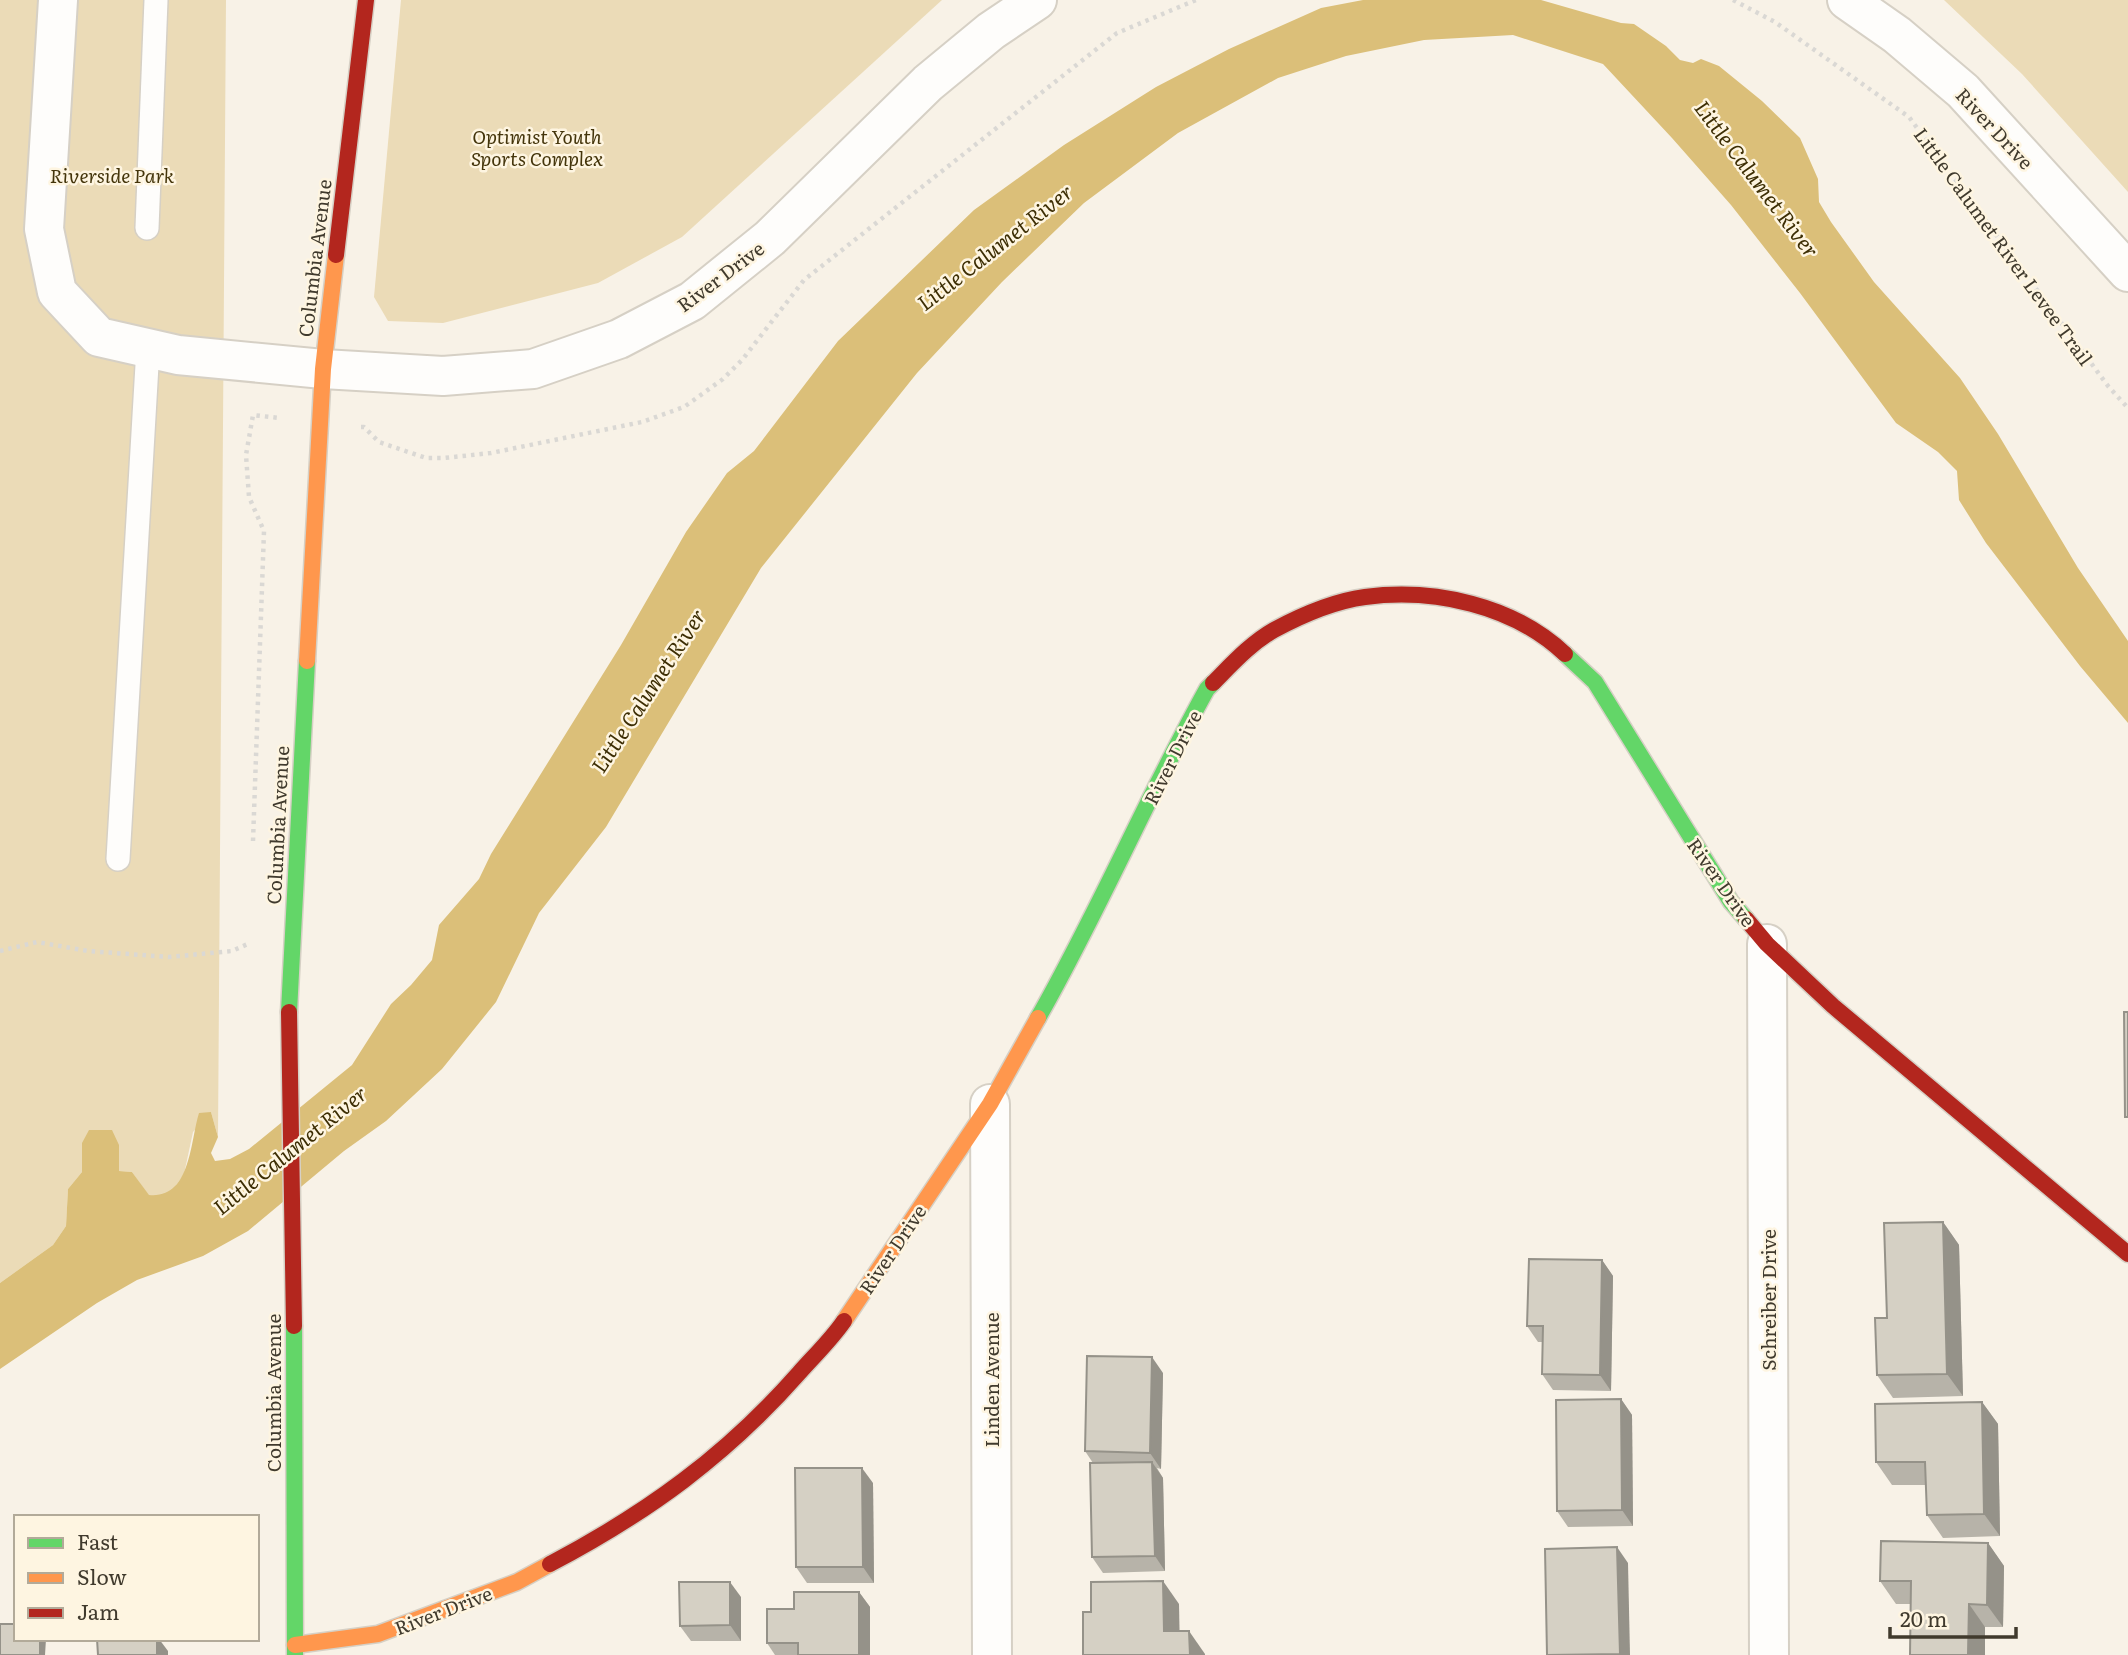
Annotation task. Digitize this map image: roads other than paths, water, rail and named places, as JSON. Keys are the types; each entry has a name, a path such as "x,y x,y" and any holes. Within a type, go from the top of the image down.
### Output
{"street":[{"name":"River Drive","path":"58,0 44,229 57,292 99,337 178,355 323,369 443,376 533,369 619,339 692,301 770,238 928,83 992,31 1037,0"},
{"name":"Columbia Avenue","path":"295,1650 294,1287 289,1002 323,369 366,0"},
{"name":"River Drive","path":"1862,5 1963,91 2128,272"},
{"name":"River Drive","path":"295,1650 378,1634 517,1582 604,1536 679,1486 762,1415 839,1328 990,1104 1067,967 1176,745 1207,689 1238,658 1273,631 1319,610 1363,597 1414,596 1463,600 1513,619 1557,646 1595,682 1731,902 1767,944 1843,1014 2128,1254"},
{"name":"Schreiber Drive","path":"1767,944 1769,1655"},
{"name":"Linden Avenue","path":"990,1104 992,1655"}],"lane":[{"path":"147,228 156,0"},
{"path":"118,859 148,348"}],"water":[{"name":"Little Calumet River","path":"1363,0 1541,0 1621,23 1634,24 1666,46 1680,60 1693,63 1701,59 1719,66 1762,101 1800,138 1818,179 1819,202 1831,222 1874,282 1960,378 1998,434 2078,568 2128,641 2128,723 2080,666 1986,543 1959,500 1957,471 1938,452 1896,423 1731,205 1603,64 1513,35 1424,40 1346,56 1278,78 1178,133 1084,203 1002,282 917,373 761,568 606,827 539,913 496,1002 442,1069 386,1121 344,1151 248,1231 203,1256 137,1280 97,1303 0,1369 0,1283 53,1245 66,1226 68,1189 82,1172 82,1143 89,1130 112,1130 119,1145 119,1171 132,1172 149,1195 163,1194 173,1188 181,1178 199,1113 211,1112 218,1137 211,1153 215,1161 230,1159 249,1149 352,1065 391,1004 432,960 439,925 479,879 491,854 621,645 686,532 727,473 754,451 838,341 974,210 1064,145 1156,87 1229,49 1321,8"}],"park label":[{"name":"Optimist Youth Sports Complex","path":"537,147"},
{"name":"Riverside Park","path":"112,175"}]}
